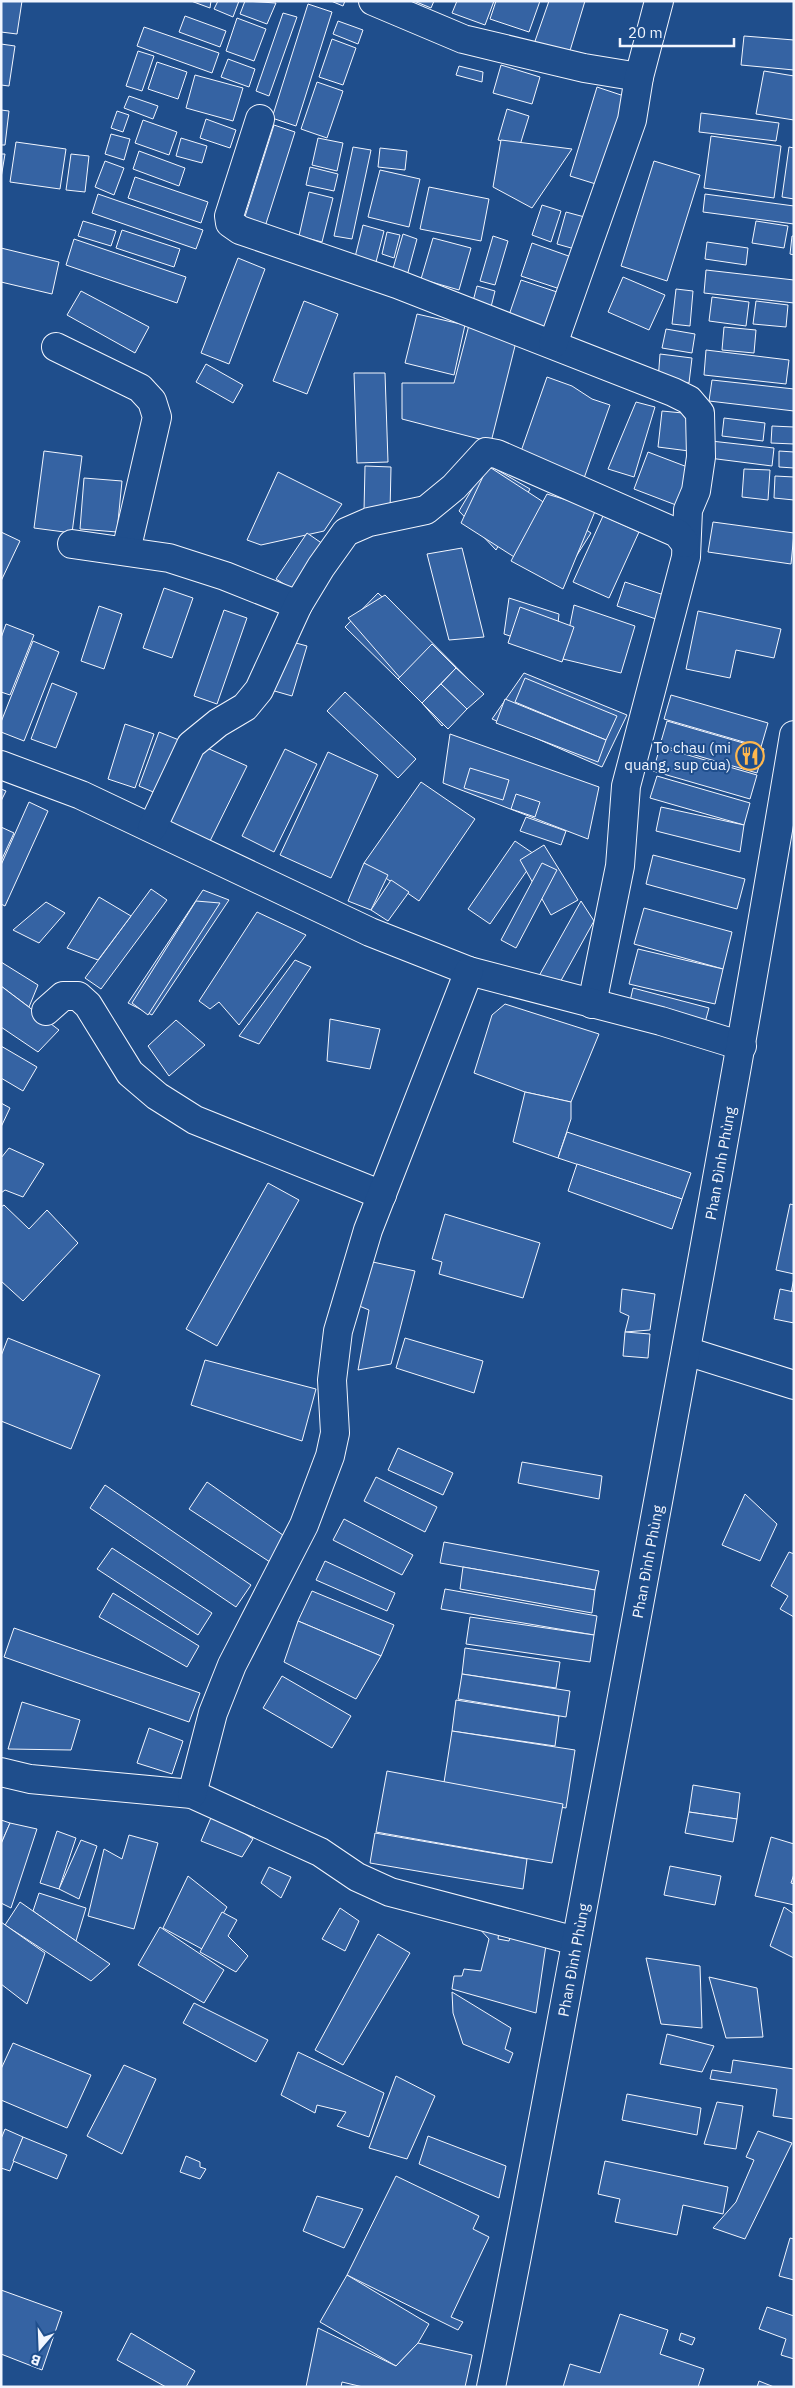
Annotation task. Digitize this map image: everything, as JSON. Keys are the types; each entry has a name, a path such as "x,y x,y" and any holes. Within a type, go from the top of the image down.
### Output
{"street":[{"path":"373,1 463,39 584,68 639,77"},
{"path":"553,344 632,120 639,77 659,1"},
{"path":"260,119 229,216 230,223 240,230 397,284 553,344 673,392 689,400 700,413 701,457 696,491 688,510 685,543 686,557 626,786 620,866 592,1004"},
{"path":"56,346 140,388 152,401 157,417 126,551"},
{"path":"152,828 191,744 218,723 245,707 259,690 298,605 321,567 346,532 369,522 426,510 454,487 486,452 496,454 677,533 685,543"},
{"path":"72,544 169,558 225,576 298,605"},
{"name":"Phan Đình Phùng","path":"490,2387 522,2234 686,1351 742,1046 794,735"},
{"path":"1,764 81,796 152,828 370,932 469,971 661,1021 742,1046"},
{"path":"192,1794 213,1713 232,1665 304,1525 330,1456 335,1433 332,1380 338,1332 368,1230 469,971"},
{"path":"46,1011 64,996 78,996 88,1005 130,1073 157,1096 195,1120 382,1195"},
{"path":"686,1351 794,1385"},
{"path":"1,1772 30,1779 192,1794 320,1852 357,1877 390,1892 576,1941"}],"building":[{"path":"1,1 22,1 17,34 1,32"},
{"path":"191,1 211,1 210,8"},
{"path":"218,1 239,1 233,17 214,9"},
{"path":"245,1 276,3 267,24 240,14"},
{"path":"331,1 345,1 343,6"},
{"path":"414,1 434,1 431,8"},
{"path":"457,1 494,1 485,25 452,13"},
{"path":"496,1 540,1 529,32 490,19"},
{"path":"549,1 585,1 569,54 534,44"},
{"path":"308,4 332,12 296,126 272,118"},
{"path":"283,13 297,17 269,96 256,91"},
{"path":"185,16 226,31 220,47 179,32"},
{"path":"237,18 266,29 254,61 226,51"},
{"path":"338,21 363,30 358,44 333,34"},
{"path":"144,27 219,53 212,73 137,46"},
{"path":"744,36 794,40 794,70 741,65"},
{"path":"332,39 356,48 343,85 319,77"},
{"path":"1,44 15,46 9,86 1,85"},
{"path":"138,51 154,56 142,91 126,86"},
{"path":"228,59 255,69 249,87 221,77"},
{"path":"157,62 187,72 178,99 148,89"},
{"path":"501,65 540,77 532,104 493,93"},
{"path":"459,66 483,72 482,82 456,75"},
{"path":"764,71 794,76 794,120 756,114"},
{"path":"195,75 243,88 233,121 186,108"},
{"path":"317,82 343,91 327,138 301,129"},
{"path":"597,87 627,97 599,185 570,176"},
{"path":"129,96 158,106 153,119 124,108"},
{"path":"507,109 529,116 520,145 498,140"},
{"path":"1,110 9,111 5,145 1,145"},
{"path":"117,111 129,115 123,132 111,128"},
{"path":"701,113 779,123 776,141 699,132"},
{"path":"206,119 236,130 230,148 200,138"},
{"path":"143,120 177,132 169,155 135,143"},
{"path":"274,125 295,132 263,233 242,226"},
{"path":"111,134 130,139 124,160 105,154"},
{"path":"711,136 781,146 774,198 704,188"},
{"path":"181,138 207,146 202,163 176,156"},
{"path":"318,138 343,143 337,171 312,165"},
{"path":"501,140 572,149 532,208 493,187"},
{"path":"16,142 66,149 60,189 10,182"},
{"path":"353,147 371,150 352,239 334,236"},
{"path":"789,147 794,148 794,199 782,197"},
{"path":"380,148 407,151 405,170 378,167"},
{"path":"139,151 185,168 179,186 133,169"},
{"path":"1,154 5,154 1,178"},
{"path":"71,154 89,156 85,192 66,190"},
{"path":"105,161 124,168 114,195 95,187"},
{"path":"654,161 700,175 667,281 621,266"},
{"path":"310,167 338,174 334,191 306,185"},
{"path":"380,170 420,179 409,227 368,217"},
{"path":"135,177 208,202 201,223 128,198"},
{"path":"429,187 489,199 481,241 420,229"},
{"path":"309,192 333,198 322,242 299,236"},
{"path":"98,194 203,230 196,249 92,213"},
{"path":"705,194 794,206 794,224 703,212"},
{"path":"542,205 561,211 551,242 532,235"},
{"path":"566,212 592,219 582,251 557,244"},
{"path":"83,221 116,231 111,246 78,236"},
{"path":"756,221 788,226 784,248 752,243"},
{"path":"363,225 384,231 376,262 355,257"},
{"path":"122,230 180,249 174,267 116,248"},
{"path":"387,232 400,235 394,258 382,254"},
{"path":"403,234 417,239 407,276 392,272"},
{"path":"493,236 508,241 495,285 480,281"},
{"path":"792,236 794,236 794,255 790,254"},
{"path":"433,238 471,248 459,290 421,279"},
{"path":"74,239 186,277 177,303 66,265"},
{"path":"707,242 748,248 746,265 705,259"},
{"path":"532,243 577,259 566,291 521,276"},
{"path":"1,248 59,262 52,294 1,282"},
{"path":"238,258 265,269 229,364 201,353"},
{"path":"706,270 794,280 794,303 704,293"},
{"path":"623,277 665,295 649,330 608,312"},
{"path":"521,280 560,293 546,334 507,321"},
{"path":"477,286 495,291 490,311 472,305"},
{"path":"676,289 693,291 690,326 672,324"},
{"path":"81,291 149,327 135,353 67,315"},
{"path":"712,297 749,302 746,326 709,321"},
{"path":"304,301 338,314 307,394 273,381"},
{"path":"756,301 788,305 786,327 753,324"},
{"path":"417,314 465,325 454,375 405,363"},
{"path":"469,325 517,338 491,442 402,419 402,383 454,383"},
{"path":"724,327 756,330 754,353 722,350"},
{"path":"666,329 695,334 692,353 662,348"},
{"path":"706,350 789,360 786,384 704,375"},
{"path":"660,354 692,358 689,383 658,381"},
{"path":"206,364 243,385 233,403 196,382"},
{"path":"354,373 385,373 388,462 357,463"},
{"path":"547,377 572,386 592,399 610,405 583,481 519,457"},
{"path":"712,380 794,389 794,411 709,401"},
{"path":"636,402 655,407 634,477 608,469"},
{"path":"662,411 693,414 689,451 658,447"},
{"path":"724,418 765,423 763,441 722,436"},
{"path":"772,426 794,427 794,444 771,443"},
{"path":"711,441 774,448 772,466 709,458"},
{"path":"44,451 82,456 72,533 34,528"},
{"path":"779,451 794,452 794,468 779,467"},
{"path":"648,452 690,468 676,505 634,489"},
{"path":"487,464 530,489 496,550 459,511"},
{"path":"365,466 391,467 390,512 364,511"},
{"path":"488,466 591,533 558,585 461,523"},
{"path":"744,469 770,470 768,500 742,497"},
{"path":"278,472 342,504 324,531 261,545 247,540"},
{"path":"775,476 794,477 794,500 774,498"},
{"path":"84,478 122,481 117,532 80,529"},
{"path":"547,494 596,509 563,589 511,561"},
{"path":"603,516 639,532 609,598 573,582"},
{"path":"713,522 794,533 791,564 708,552"},
{"path":"1,532 20,541 1,581"},
{"path":"307,533 323,544 292,589 276,579"},
{"path":"462,548 484,637 449,640 427,554"},
{"path":"625,582 670,597 662,621 617,606"},
{"path":"164,588 193,598 172,658 143,648"},
{"path":"378,593 432,644 398,679 345,627"},
{"path":"385,595 476,687 442,726 348,618"},
{"path":"509,598 559,614 555,651 504,634"},
{"path":"574,605 635,626 621,673 563,659"},
{"path":"99,606 122,614 104,669 81,661"},
{"path":"520,607 574,627 562,662 508,643"},
{"path":"224,610 247,618 217,704 194,696"},
{"path":"698,611 781,629 774,658 736,650 730,678 686,669"},
{"path":"6,624 34,635 10,695 1,692 1,638"},
{"path":"285,640 307,646 292,696 271,690"},
{"path":"33,641 59,652 24,741 1,732 1,722"},
{"path":"432,644 456,668 422,703 398,679"},
{"path":"456,668 484,694 467,709 441,684"},
{"path":"524,673 627,715 602,767 492,719"},
{"path":"525,678 617,716 606,740 515,702"},
{"path":"52,683 77,693 56,748 31,739"},
{"path":"441,684 467,709 448,729 422,703"},
{"path":"345,692 416,759 398,778 327,711"},
{"path":"671,695 768,723 761,747 664,719"},
{"path":"505,699 606,740 598,762 496,723"},
{"path":"667,721 764,749 757,773 660,745"},
{"path":"125,724 154,734 135,788 108,779"},
{"path":"159,732 179,740 158,794 139,786"},
{"path":"450,734 599,787 588,839 443,783"},
{"path":"196,743 247,766 210,841 162,820"},
{"path":"660,747 757,775 750,799 653,771"},
{"path":"285,749 317,764 274,852 242,836"},
{"path":"328,752 378,775 331,878 280,855"},
{"path":"470,768 509,780 503,800 464,788"},
{"path":"657,776 750,803 744,825 650,798"},
{"path":"421,782 475,819 419,901 364,863"},
{"path":"1,789 6,791 1,801"},
{"path":"516,794 540,802 535,817 511,809"},
{"path":"29,802 48,811 5,906 1,904 1,865"},
{"path":"661,807 744,825 740,852 656,831"},
{"path":"526,817 566,831 561,845 520,831"},
{"path":"1,827 14,833 1,861"},
{"path":"515,841 537,856 490,924 468,909"},
{"path":"544,845 578,900 551,915 520,860"},
{"path":"653,855 745,879 737,909 646,884"},
{"path":"364,863 388,875 371,910 348,901"},
{"path":"542,863 557,870 516,948 501,940"},
{"path":"391,880 409,892 388,921 371,910"},
{"path":"151,889 167,900 101,989 85,978"},
{"path":"203,890 229,900 152,1015 128,1003"},
{"path":"99,897 131,916 98,960 67,948"},
{"path":"196,901 220,903 148,1015 132,1003"},
{"path":"581,901 594,921 558,986 539,976"},
{"path":"46,902 65,913 39,943 13,930"},
{"path":"644,908 732,932 723,969 634,944"},
{"path":"257,912 306,935 239,1025 219,1002 210,1009 199,1001"},
{"path":"638,949 723,969 715,1004 629,984"},
{"path":"295,960 311,967 259,1044 239,1036"},
{"path":"1,962 38,985 29,1007 1,986"},
{"path":"1,986 59,1030 38,1052 1,1027"},
{"path":"633,988 709,1008 703,1030 628,1010"},
{"path":"505,1004 599,1034 571,1102 525,1092 474,1073 492,1015"},
{"path":"330,1019 380,1029 370,1069 327,1061"},
{"path":"176,1020 205,1045 169,1076 148,1046"},
{"path":"1,1046 37,1067 23,1091 1,1078"},
{"path":"525,1092 571,1102 571,1119 558,1158 513,1142"},
{"path":"1,1103 10,1108 1,1127"},
{"path":"567,1132 691,1173 682,1199 558,1158"},
{"path":"9,1148 44,1164 23,1197 5,1190 1,1193 1,1158"},
{"path":"577,1164 682,1199 672,1229 568,1191"},
{"path":"268,1183 299,1200 217,1346 186,1329"},
{"path":"790,1204 794,1205 794,1274 776,1270"},
{"path":"4,1205 29,1229 47,1210 78,1243 23,1301 1,1281 1,1207"},
{"path":"445,1214 540,1243 523,1298 439,1274 442,1262 432,1259"},
{"path":"368,1261 415,1271 391,1364 358,1370 369,1310 352,1303"},
{"path":"794,1278 794,1298 790,1298"},
{"path":"622,1289 655,1294 650,1330 625,1332 629,1316 620,1312"},
{"path":"780,1289 794,1292 794,1323 774,1319"},
{"path":"625,1332 650,1334 648,1358 623,1356"},
{"path":"8,1338 100,1375 71,1449 1,1421 1,1356"},
{"path":"405,1338 483,1361 474,1393 396,1368"},
{"path":"205,1360 316,1389 302,1441 191,1405"},
{"path":"398,1448 453,1473 443,1495 388,1470"},
{"path":"522,1462 602,1476 599,1499 518,1483"},
{"path":"376,1477 437,1507 425,1532 364,1501"},
{"path":"207,1482 290,1540 273,1564 189,1509"},
{"path":"105,1485 251,1585 236,1607 90,1508"},
{"path":"745,1494 777,1524 760,1561 722,1545"},
{"path":"344,1519 413,1555 402,1575 333,1540"},
{"path":"444,1542 599,1571 595,1590 440,1563"},
{"path":"112,1548 212,1613 198,1635 97,1569"},
{"path":"789,1552 794,1554 794,1617 780,1609 788,1596 771,1586"},
{"path":"325,1561 395,1593 387,1611 316,1580"},
{"path":"463,1567 595,1590 592,1613 460,1589"},
{"path":"445,1589 597,1616 594,1635 441,1609"},
{"path":"312,1591 394,1625 381,1656 298,1621"},
{"path":"113,1593 199,1646 187,1667 99,1617"},
{"path":"470,1617 594,1635 590,1662 466,1644"},
{"path":"298,1621 381,1656 356,1699 284,1662"},
{"path":"14,1628 200,1693 189,1722 4,1657"},
{"path":"465,1648 560,1662 556,1688 462,1674"},
{"path":"462,1674 570,1691 566,1717 458,1699"},
{"path":"282,1676 351,1716 332,1748 263,1708"},
{"path":"456,1700 559,1716 555,1746 452,1731"},
{"path":"22,1702 80,1720 71,1750 8,1749"},
{"path":"149,1728 183,1741 172,1774 137,1763"},
{"path":"452,1731 575,1750 566,1808 443,1789"},
{"path":"387,1771 563,1804 552,1863 376,1832"},
{"path":"693,1785 740,1793 737,1819 689,1812"},
{"path":"689,1812 737,1819 733,1842 685,1833"},
{"path":"213,1813 253,1839 242,1857 201,1841"},
{"path":"1,1820 10,1823 1,1844"},
{"path":"10,1823 37,1829 11,1908 1,1903 1,1844"},
{"path":"57,1831 76,1838 59,1889 40,1883"},
{"path":"375,1833 527,1859 523,1889 370,1863"},
{"path":"129,1835 158,1843 134,1929 88,1916 104,1849 122,1859"},
{"path":"771,1837 794,1844 794,1874 791,1883 794,1884 794,1905 755,1896"},
{"path":"81,1840 97,1846 79,1899 59,1889"},
{"path":"670,1866 721,1876 715,1905 664,1895"},
{"path":"269,1867 291,1877 281,1898 261,1883"},
{"path":"188,1876 227,1907 202,1949 163,1928"},
{"path":"39,1893 86,1908 76,1941 33,1911"},
{"path":"20,1902 110,1964 91,1981 5,1925"},
{"path":"784,1907 794,1914 794,1958 770,1946"},
{"path":"340,1908 359,1921 345,1951 322,1939"},
{"path":"222,1912 237,1920 228,1936 248,1956 236,1972 200,1952"},
{"path":"1,1922 45,1953 27,2004 1,1984"},
{"path":"477,1926 499,1931 498,1939 509,1941 511,1934 546,1945 536,2013 452,1989 454,1976 462,1976 464,1969 481,1971 489,1939"},
{"path":"160,1927 224,1970 204,2003 138,1965"},
{"path":"378,1934 410,1953 343,2065 315,2050"},
{"path":"646,1958 700,1966 702,2028 661,2024"},
{"path":"709,1977 757,1988 763,2037 726,2038"},
{"path":"452,1992 511,2028 505,2049 513,2053 509,2063 463,2044 453,2013"},
{"path":"194,2003 268,2040 256,2062 183,2023"},
{"path":"667,2034 714,2046 702,2072 660,2064"},
{"path":"13,2043 91,2075 67,2128 1,2100 1,2069"},
{"path":"298,2052 384,2093 369,2137 337,2126 346,2112 317,2105 315,2113 281,2095"},
{"path":"733,2060 794,2069 794,2119 773,2116 777,2089 710,2079 712,2070 731,2073"},
{"path":"124,2065 156,2079 122,2154 87,2136"},
{"path":"396,2076 435,2096 407,2159 369,2148"},
{"path":"627,2094 701,2108 697,2135 622,2120"},
{"path":"717,2102 743,2106 736,2149 704,2144"},
{"path":"5,2129 23,2137 10,2171 1,2168 1,2139"},
{"path":"758,2131 792,2143 745,2239 713,2228 736,2202 754,2160 746,2157"},
{"path":"428,2136 506,2166 499,2198 419,2164"},
{"path":"23,2137 67,2155 57,2179 13,2161"},
{"path":"186,2156 200,2162 200,2167 206,2169 200,2179 180,2172"},
{"path":"605,2161 728,2187 723,2214 683,2205 677,2235 615,2222 620,2199 598,2194"},
{"path":"396,2176 479,2216 473,2229 489,2237 451,2317 463,2322 458,2330 347,2275"},
{"path":"317,2196 363,2209 344,2248 303,2231"},
{"path":"790,2238 794,2239 794,2280 779,2276"},
{"path":"347,2275 429,2324 418,2343 396,2366 320,2322"},
{"path":"1,2290 62,2312 42,2370 1,2354"},
{"path":"767,2307 794,2316 794,2359 781,2355 786,2339 759,2329"},
{"path":"620,2314 668,2330 660,2354 704,2369 698,2387 563,2387 570,2364 600,2373"},
{"path":"318,2328 396,2366 418,2343 472,2355 465,2387 363,2387 342,2382 341,2387 306,2387"},
{"path":"131,2333 195,2371 186,2387 166,2387 117,2360"},
{"path":"681,2333 695,2338 692,2345 679,2340"},
{"path":"759,2381 774,2387 757,2387"}],"place":[{"name":"To chau (mi quang, sup cua)","path":"750,756"}]}
